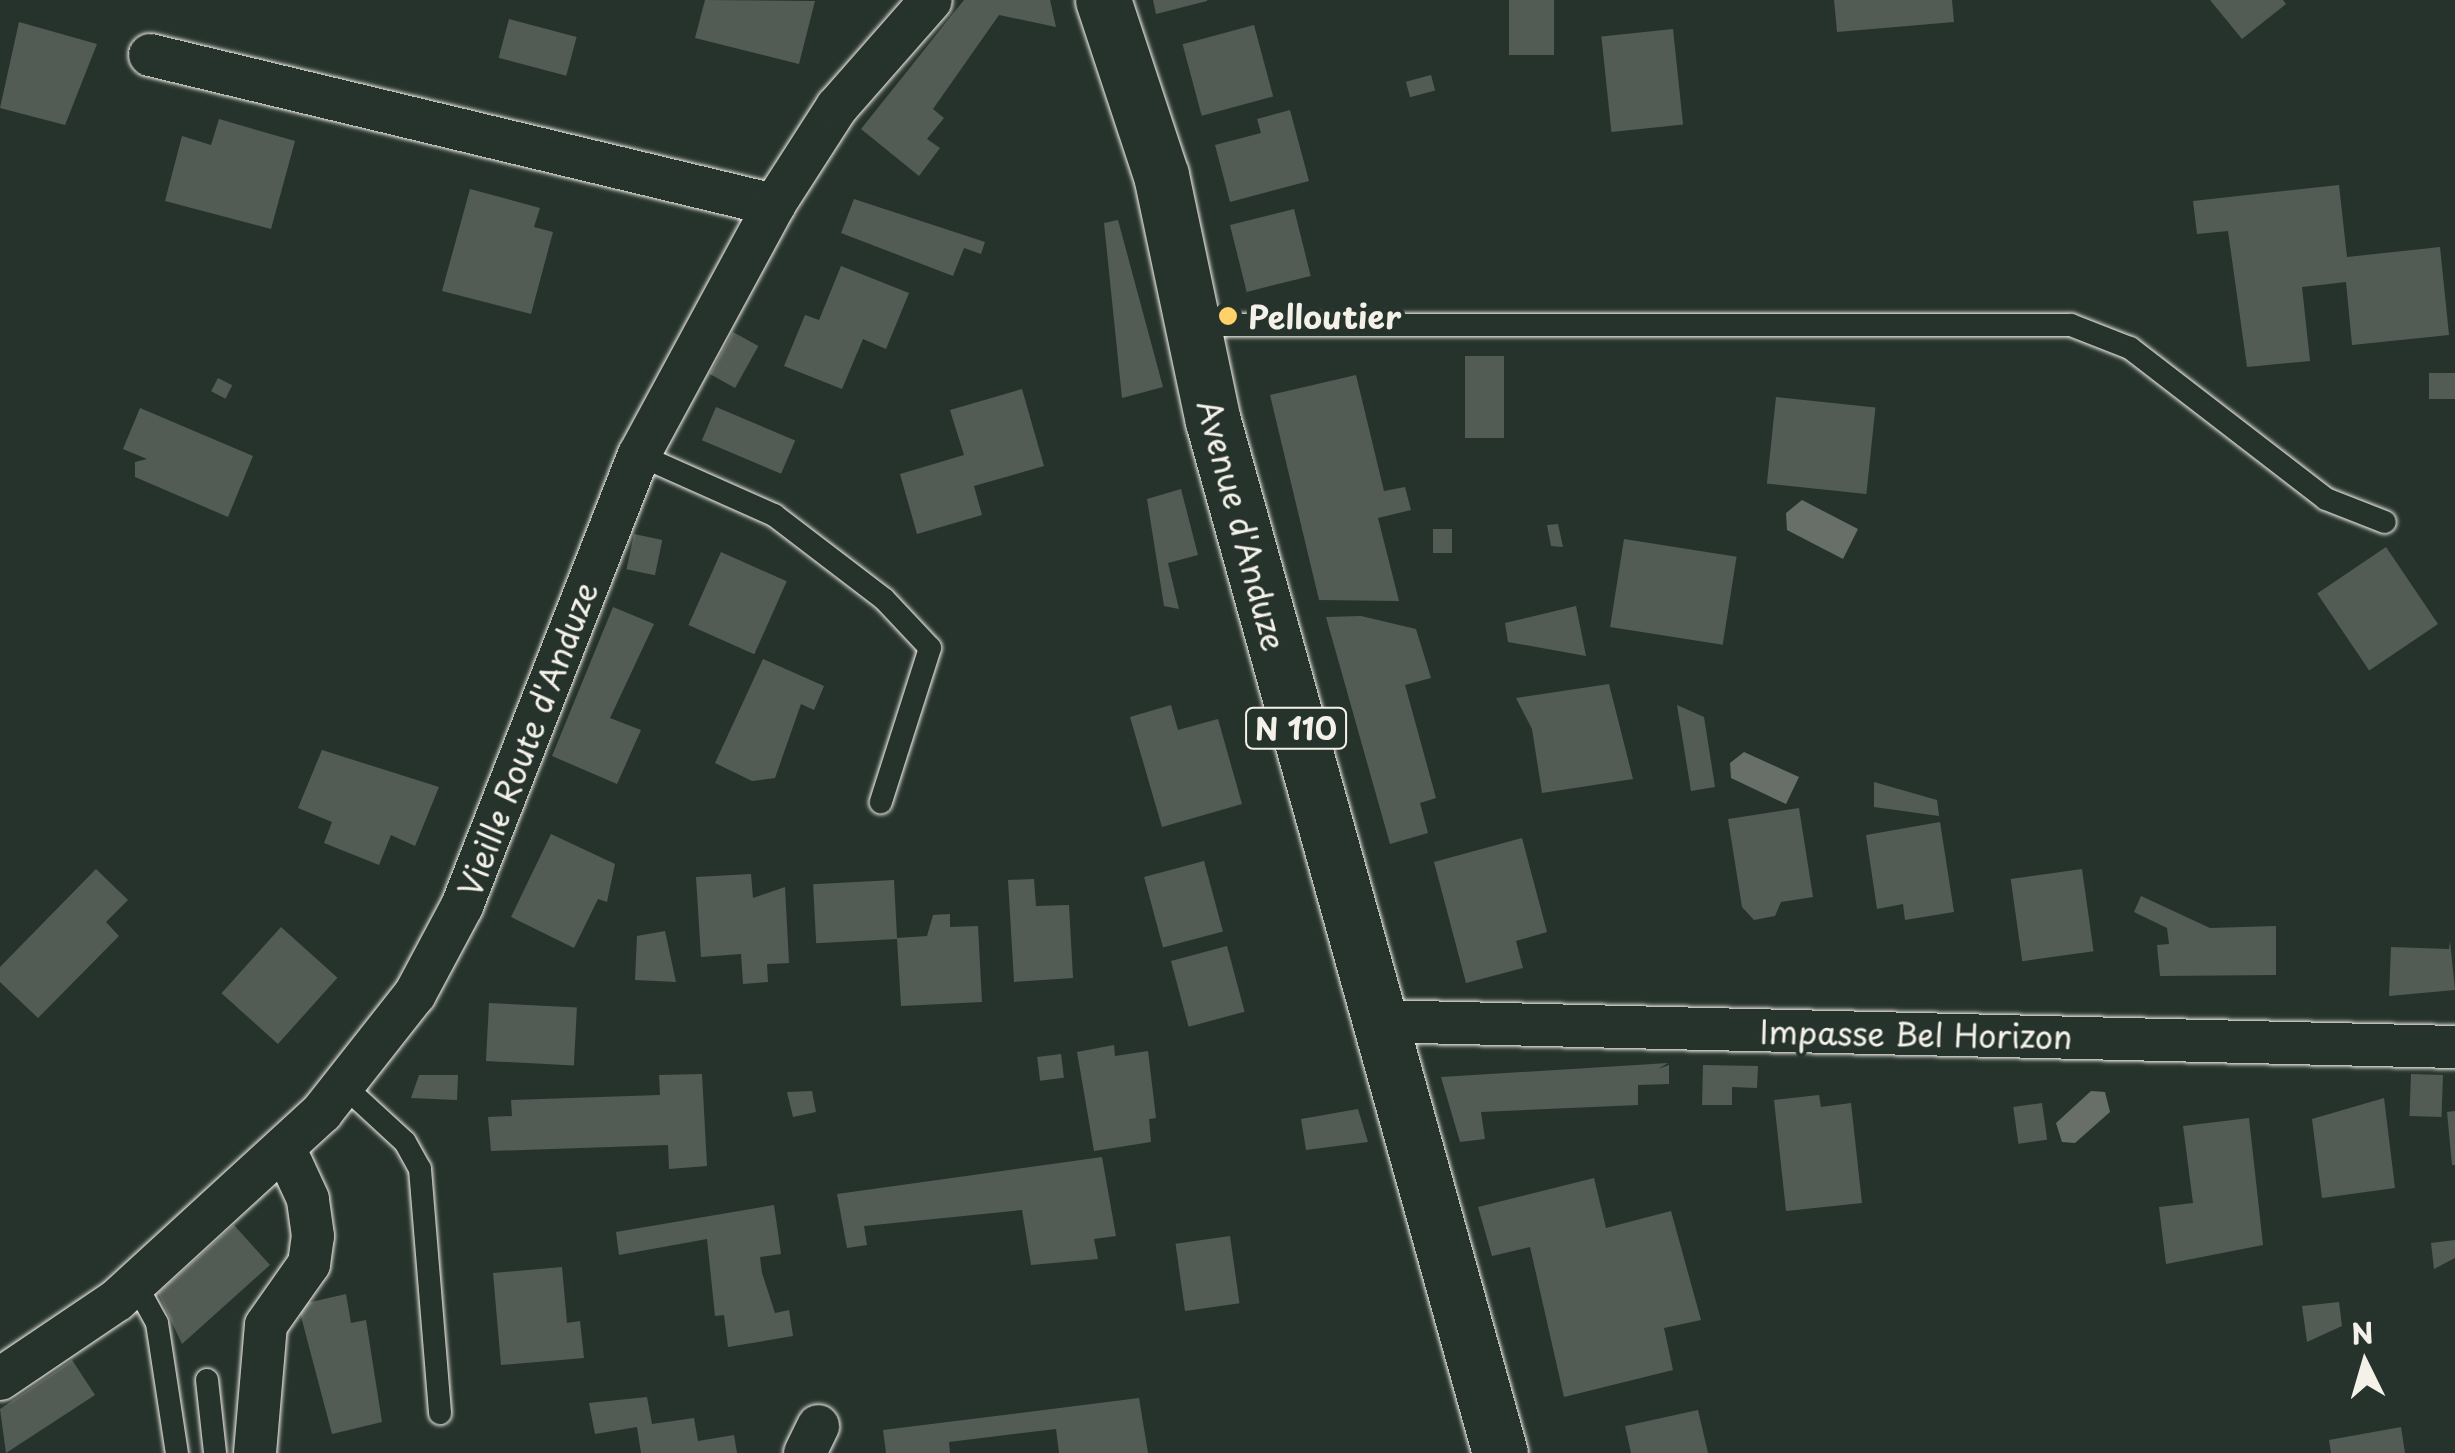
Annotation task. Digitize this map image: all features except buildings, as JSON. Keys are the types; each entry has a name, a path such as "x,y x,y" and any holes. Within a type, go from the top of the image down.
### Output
{"main road":[{"name":"Avenue d'Anduze","path":"1103,0 1161,175 1190,325 1376,1022 1500,1453"}],"street":[{"name":"Vieille Route d'Anduze","path":"0,1379 135,1283 284,1148 344,1085 416,994 462,906 639,455 774,205 837,107 931,0"},
{"path":"150,55 774,205"},
{"name":"Impasse Bel Horizon","path":"1376,1022 2455,1047"},
{"path":"256,1453 266,1325 309,1264 314,1236 308,1199 284,1148"}],"lane":[{"path":"1190,325 2071,325 2130,348 2326,499 2385,522"},
{"path":"639,455 774,515 884,599 930,648 881,802"},
{"path":"344,1085 405,1142 420,1169 440,1412"},
{"path":"135,1283 157,1323 177,1453"},
{"path":"207,1380 215,1453"}],"shaded area":[{"path":"1802,500 1858,529 1843,559 1787,530 1786,513"},
{"path":"1744,752 1799,777 1786,804 1731,778 1730,763"},
{"path":"2091,1091 2105,1092 2110,1112 2075,1143 2062,1142 2056,1123"}],"place":[{"name":"Pelloutier","path":"1228,316"}]}
